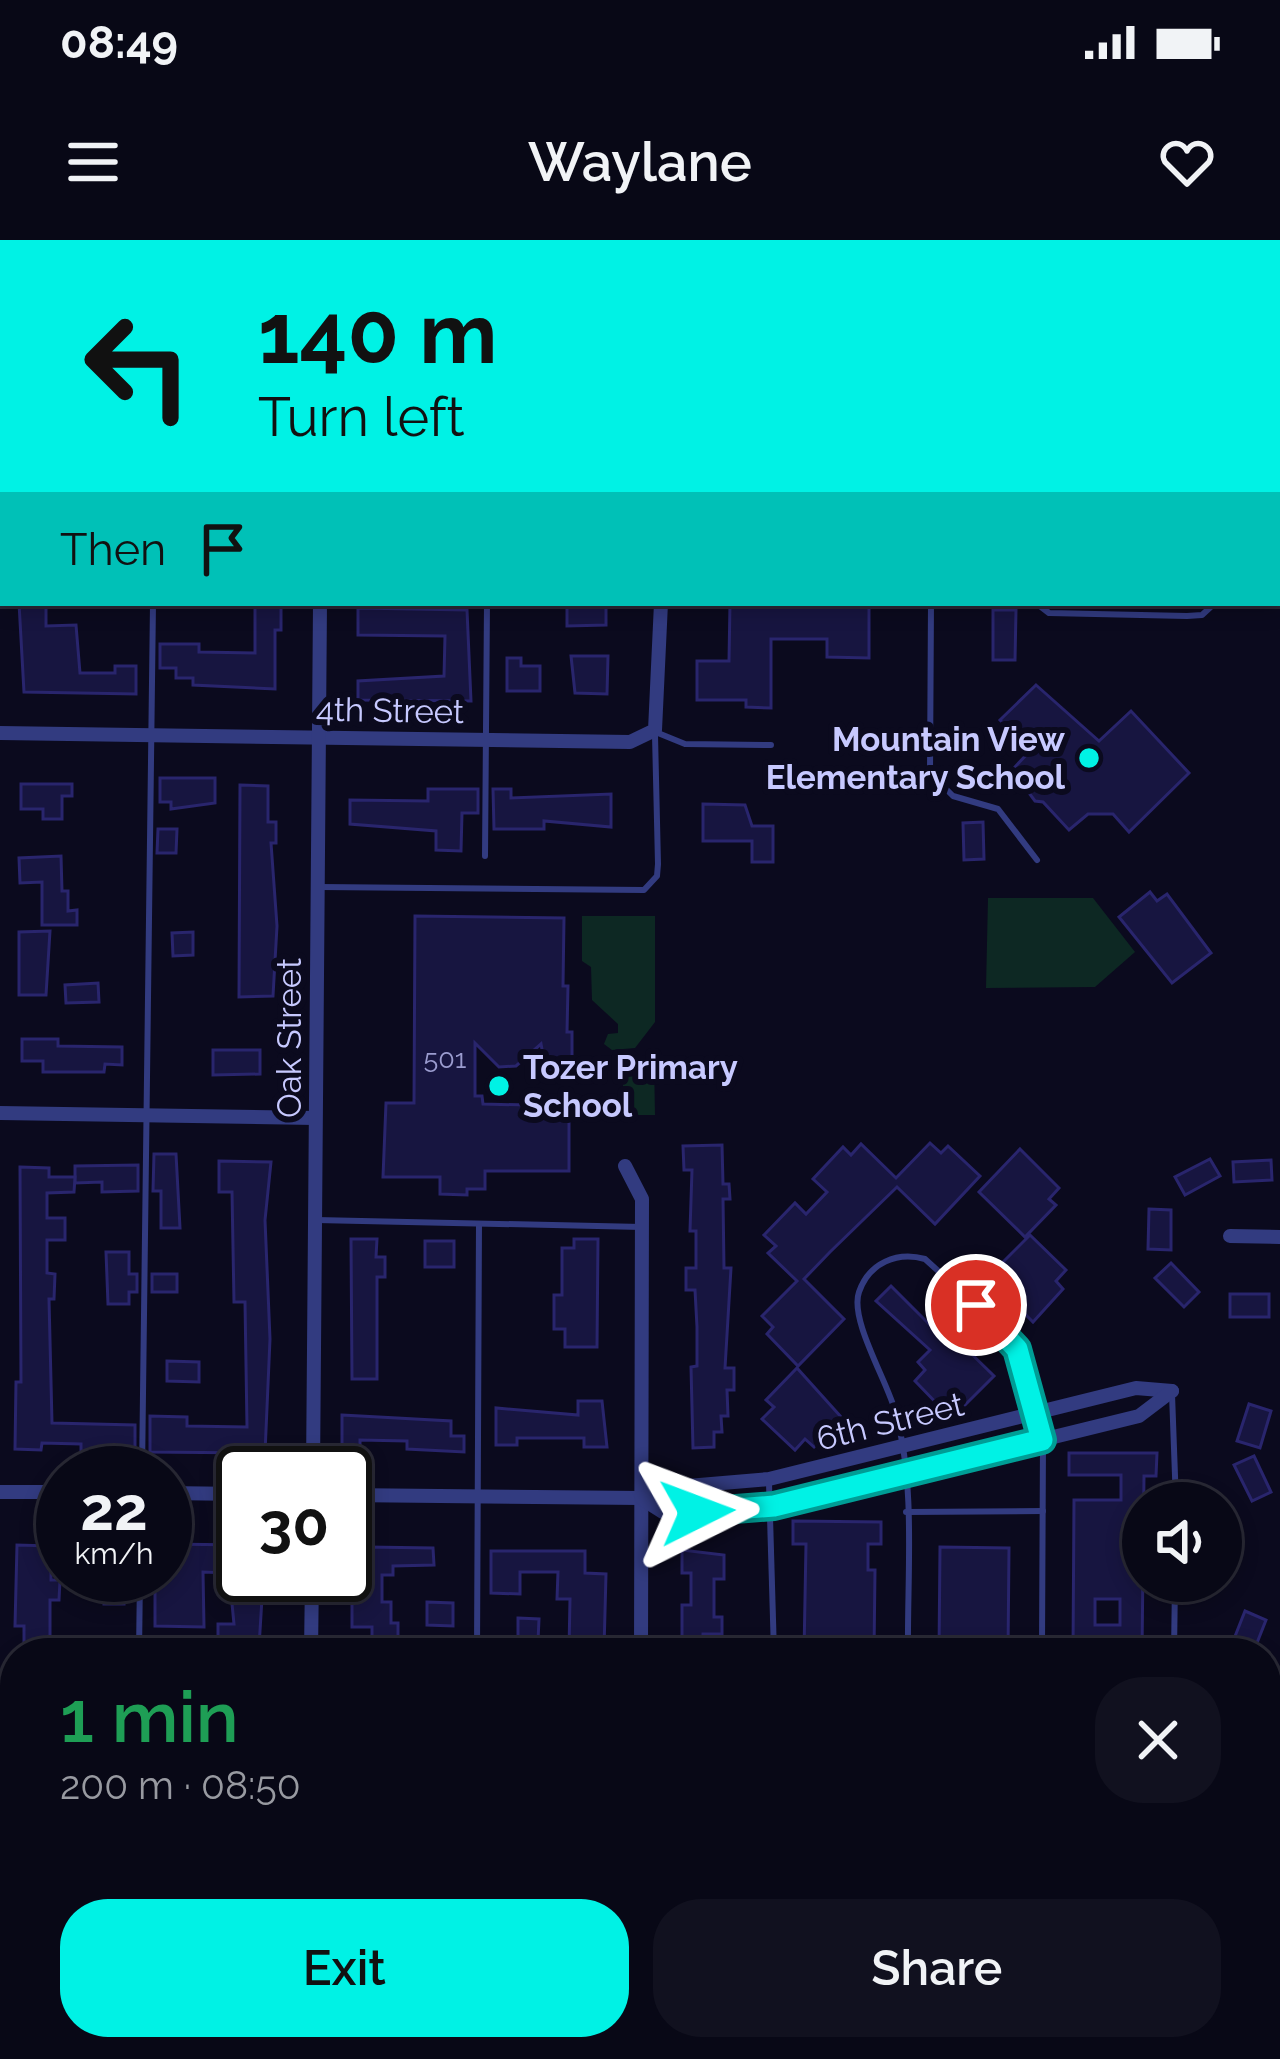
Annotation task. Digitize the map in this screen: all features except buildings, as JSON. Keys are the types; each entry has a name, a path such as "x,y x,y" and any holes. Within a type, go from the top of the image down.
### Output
{"street":[{"name":"Oak Street","path":"313,1446 320,606"},
{"path":"655,730 661,606"},
{"name":"4th Street","path":"0,733 630,742 655,730"},
{"path":"0,1113 315,1118"},
{"path":"625,1166 643,1198 641,1638"},
{"path":"1230,1236 1280,1237"},
{"name":"6th Street","path":"372,1496 641,1498 664,1488 769,1479 1136,1388 1172,1391"},
{"name":"6th Street","path":"641,1498 663,1512 774,1506 1138,1416 1172,1391"},
{"path":"0,1492 36,1492"},
{"path":"311,1638 312,1602"}],"lane":[{"path":"142,1446 153,606"},
{"path":"485,856 488,606"},
{"path":"931,606 930,773 953,796 998,809 1036,860"},
{"path":"1040,606 1049,613 1187,616 1202,615 1212,606"},
{"path":"316,887 644,890 657,876 658,864 655,730"},
{"name":"4th Street","path":"655,730 685,745 771,745"},
{"path":"316,1220 642,1227"},
{"path":"477,1638 479,1223"},
{"path":"908,1638 905,1512 896,1412 857,1302 866,1278 892,1257 925,1259 1001,1328 1017,1349 1042,1440 1042,1638"},
{"path":"1172,1391 1175,1482"},
{"path":"769,1479 774,1506 774,1638"},
{"path":"905,1512 1043,1511"},
{"path":"139,1638 140,1602"},
{"path":"1174,1638 1175,1602"}],"green space":[{"path":"988,898 1093,898 1135,952 1095,987 986,988"},
{"path":"582,916 655,916 655,1022 635,1048 612,1050 604,1044 608,1034 618,1033 618,1024 592,1000 591,967 582,961"},
{"path":"623,1062 654,1062 655,1115 623,1115"}],"place":[{"name":"Mountain View Elementary School","path":"1089,758"},
{"name":"Tozer Primary School","path":"499,1086"}],"route":[{"path":"697,1512 774,1506 1042,1440 1017,1349 976,1305"}]}
